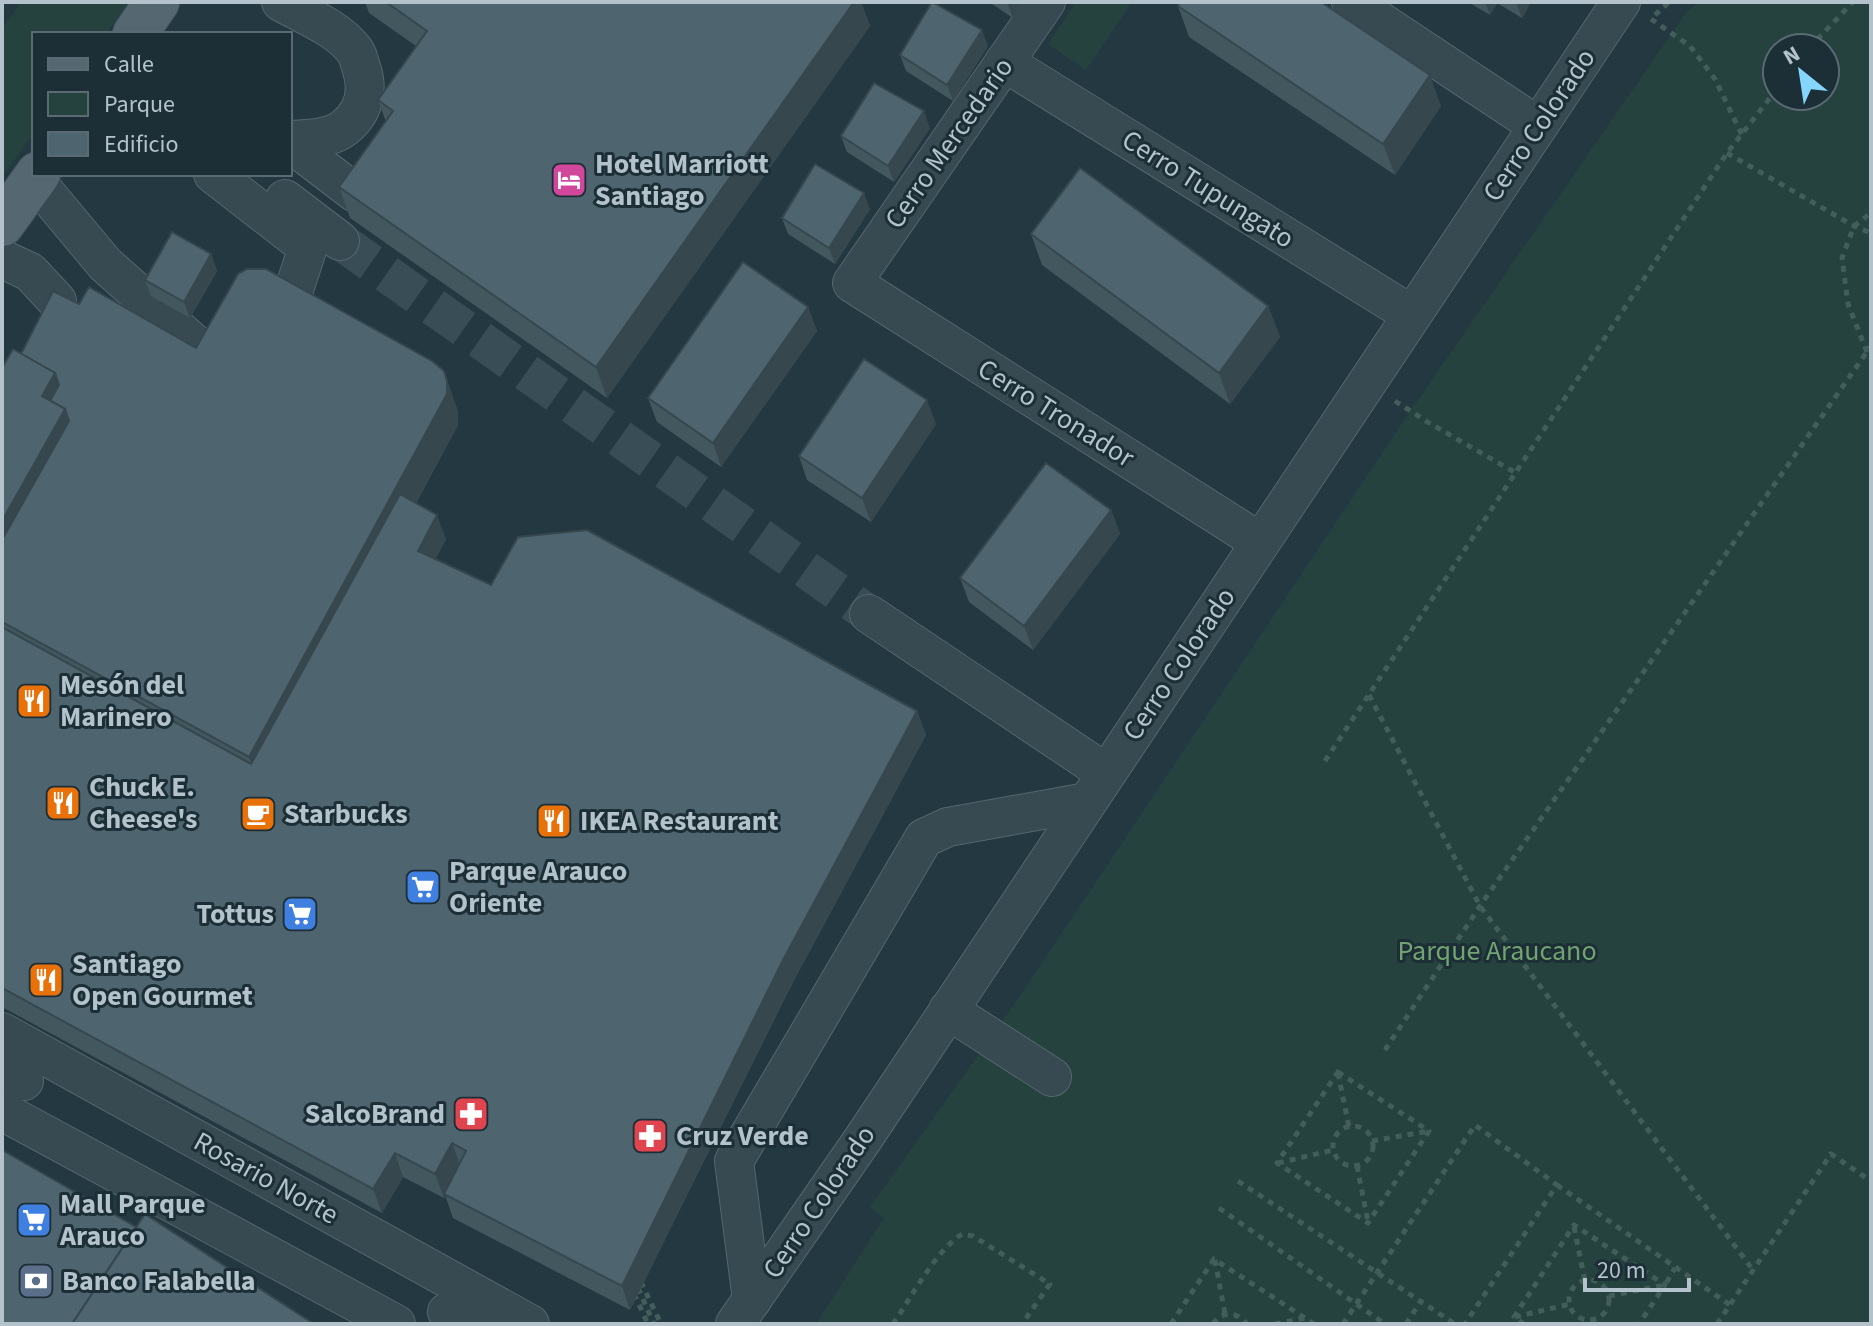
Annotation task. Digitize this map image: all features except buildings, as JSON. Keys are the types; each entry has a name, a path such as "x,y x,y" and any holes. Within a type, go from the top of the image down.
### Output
{"main road":[{"path":"136,32 157,2"},
{"path":"2,224 36,177"}],"street":[{"path":"281,2 339,35 356,51 365,76 366,92 361,109 343,130 315,139 292,142"},
{"name":"Cerro Mercedario","path":"852,283 1046,2"},
{"path":"1351,2 1538,126"},
{"name":"Cerro Colorado","path":"744,1312 1538,126 1630,6"},
{"name":"Cerro Tupungato","path":"1004,62 1412,315"},
{"path":"292,144 354,192"},
{"path":"216,176 307,250 285,316"},
{"path":"255,176 340,241"},
{"path":"36,177 105,264 218,362"},
{"path":"2,259 30,272 57,301"},
{"name":"Cerro Tronador","path":"852,283 1260,542"},
{"path":"869,614 1097,788"},
{"path":"744,1312 734,1161 924,838 948,827 1097,788"},
{"path":"948,1010 1052,1077"},
{"name":"Rosario Norte","path":"2,1032 530,1324"},
{"path":"9,1087 396,1324"},
{"path":"262,1222 365,1284 385,1300 404,1324"}],"path":[{"path":"1824,32 1853,2"},
{"path":"1630,6 1690,46 1715,79 1742,135"},
{"path":"1325,761 1727,153 1761,110"},
{"path":"1727,153 1871,233"},
{"path":"1385,1050 1480,906 1869,349 1848,304 1842,258 1854,226 1871,213"},
{"path":"1368,382 1426,421 1514,472"},
{"path":"1369,695 1480,906 1753,1270"},
{"path":"1338,1072 1349,1127"},
{"path":"1338,1072 1429,1131"},
{"path":"1277,1163 1338,1072"},
{"path":"1343,1324 1475,1125 1730,1305"},
{"path":"1349,1127 1361,1128 1372,1141 1371,1154 1357,1166 1342,1163 1333,1150 1336,1135 1349,1127"},
{"path":"1372,1141 1429,1131"},
{"path":"1368,1223 1429,1131"},
{"path":"1277,1163 1333,1150"},
{"path":"1717,1324 1831,1154 1871,1181"},
{"path":"1277,1163 1368,1223"},
{"path":"1357,1166 1368,1223"},
{"path":"1238,1181 1455,1324"},
{"path":"1465,1324 1557,1185"},
{"path":"1219,1208 1385,1324"},
{"path":"1574,1225 1665,1285"},
{"path":"1574,1225 1585,1281"},
{"path":"1514,1317 1574,1225"},
{"path":"893,1324 939,1256 962,1234 973,1236 1050,1284 1022,1324"},
{"path":"1214,1259 1225,1314"},
{"path":"1214,1259 1304,1321 1314,1324"},
{"path":"1171,1324 1214,1259"},
{"path":"1639,1324 1675,1268"},
{"path":"1585,1281 1597,1282 1609,1296 1604,1314 1594,1322 1579,1317 1571,1309 1573,1289 1585,1281"},
{"path":"648,1324 635,1283 657,1323"},
{"path":"1609,1296 1665,1285"},
{"path":"1406,1324 1421,1301"},
{"path":"1514,1317 1570,1304"},
{"path":"1213,1324 1225,1314 1238,1315 1247,1324"},
{"path":"1514,1317 1524,1324"},
{"path":"1275,1324 1304,1321"}],"green space":[{"path":"21,2 129,2 107,32 32,32 32,136 2,177 2,29"},
{"path":"1076,2 1132,2 1086,70 1048,44"},
{"name":"Parque Araucano","path":"1698,2 1871,2 1871,1324 816,1324 884,1218 870,1207 1013,1006 1411,410 1685,14"}],"tunnel":[{"path":"340,241 869,614"}],"place":[{"name":"Hotel Marriott Santiago","path":"569,180"},
{"name":"Mesón del Marinero","path":"34,701"},
{"name":"Chuck E. Cheese's","path":"63,803"},
{"name":"Starbucks","path":"258,814"},
{"name":"IKEA Restaurant","path":"554,821"},
{"name":"Parque Arauco Oriente","path":"423,887"},
{"name":"Tottus","path":"300,914"},
{"name":"Santiago Open Gourmet","path":"46,980"},
{"name":"SalcoBrand","path":"471,1114"},
{"name":"Cruz Verde","path":"650,1136"},
{"name":"Mall Parque Arauco","path":"34,1220"},
{"name":"Banco Falabella","path":"36,1281"}]}
